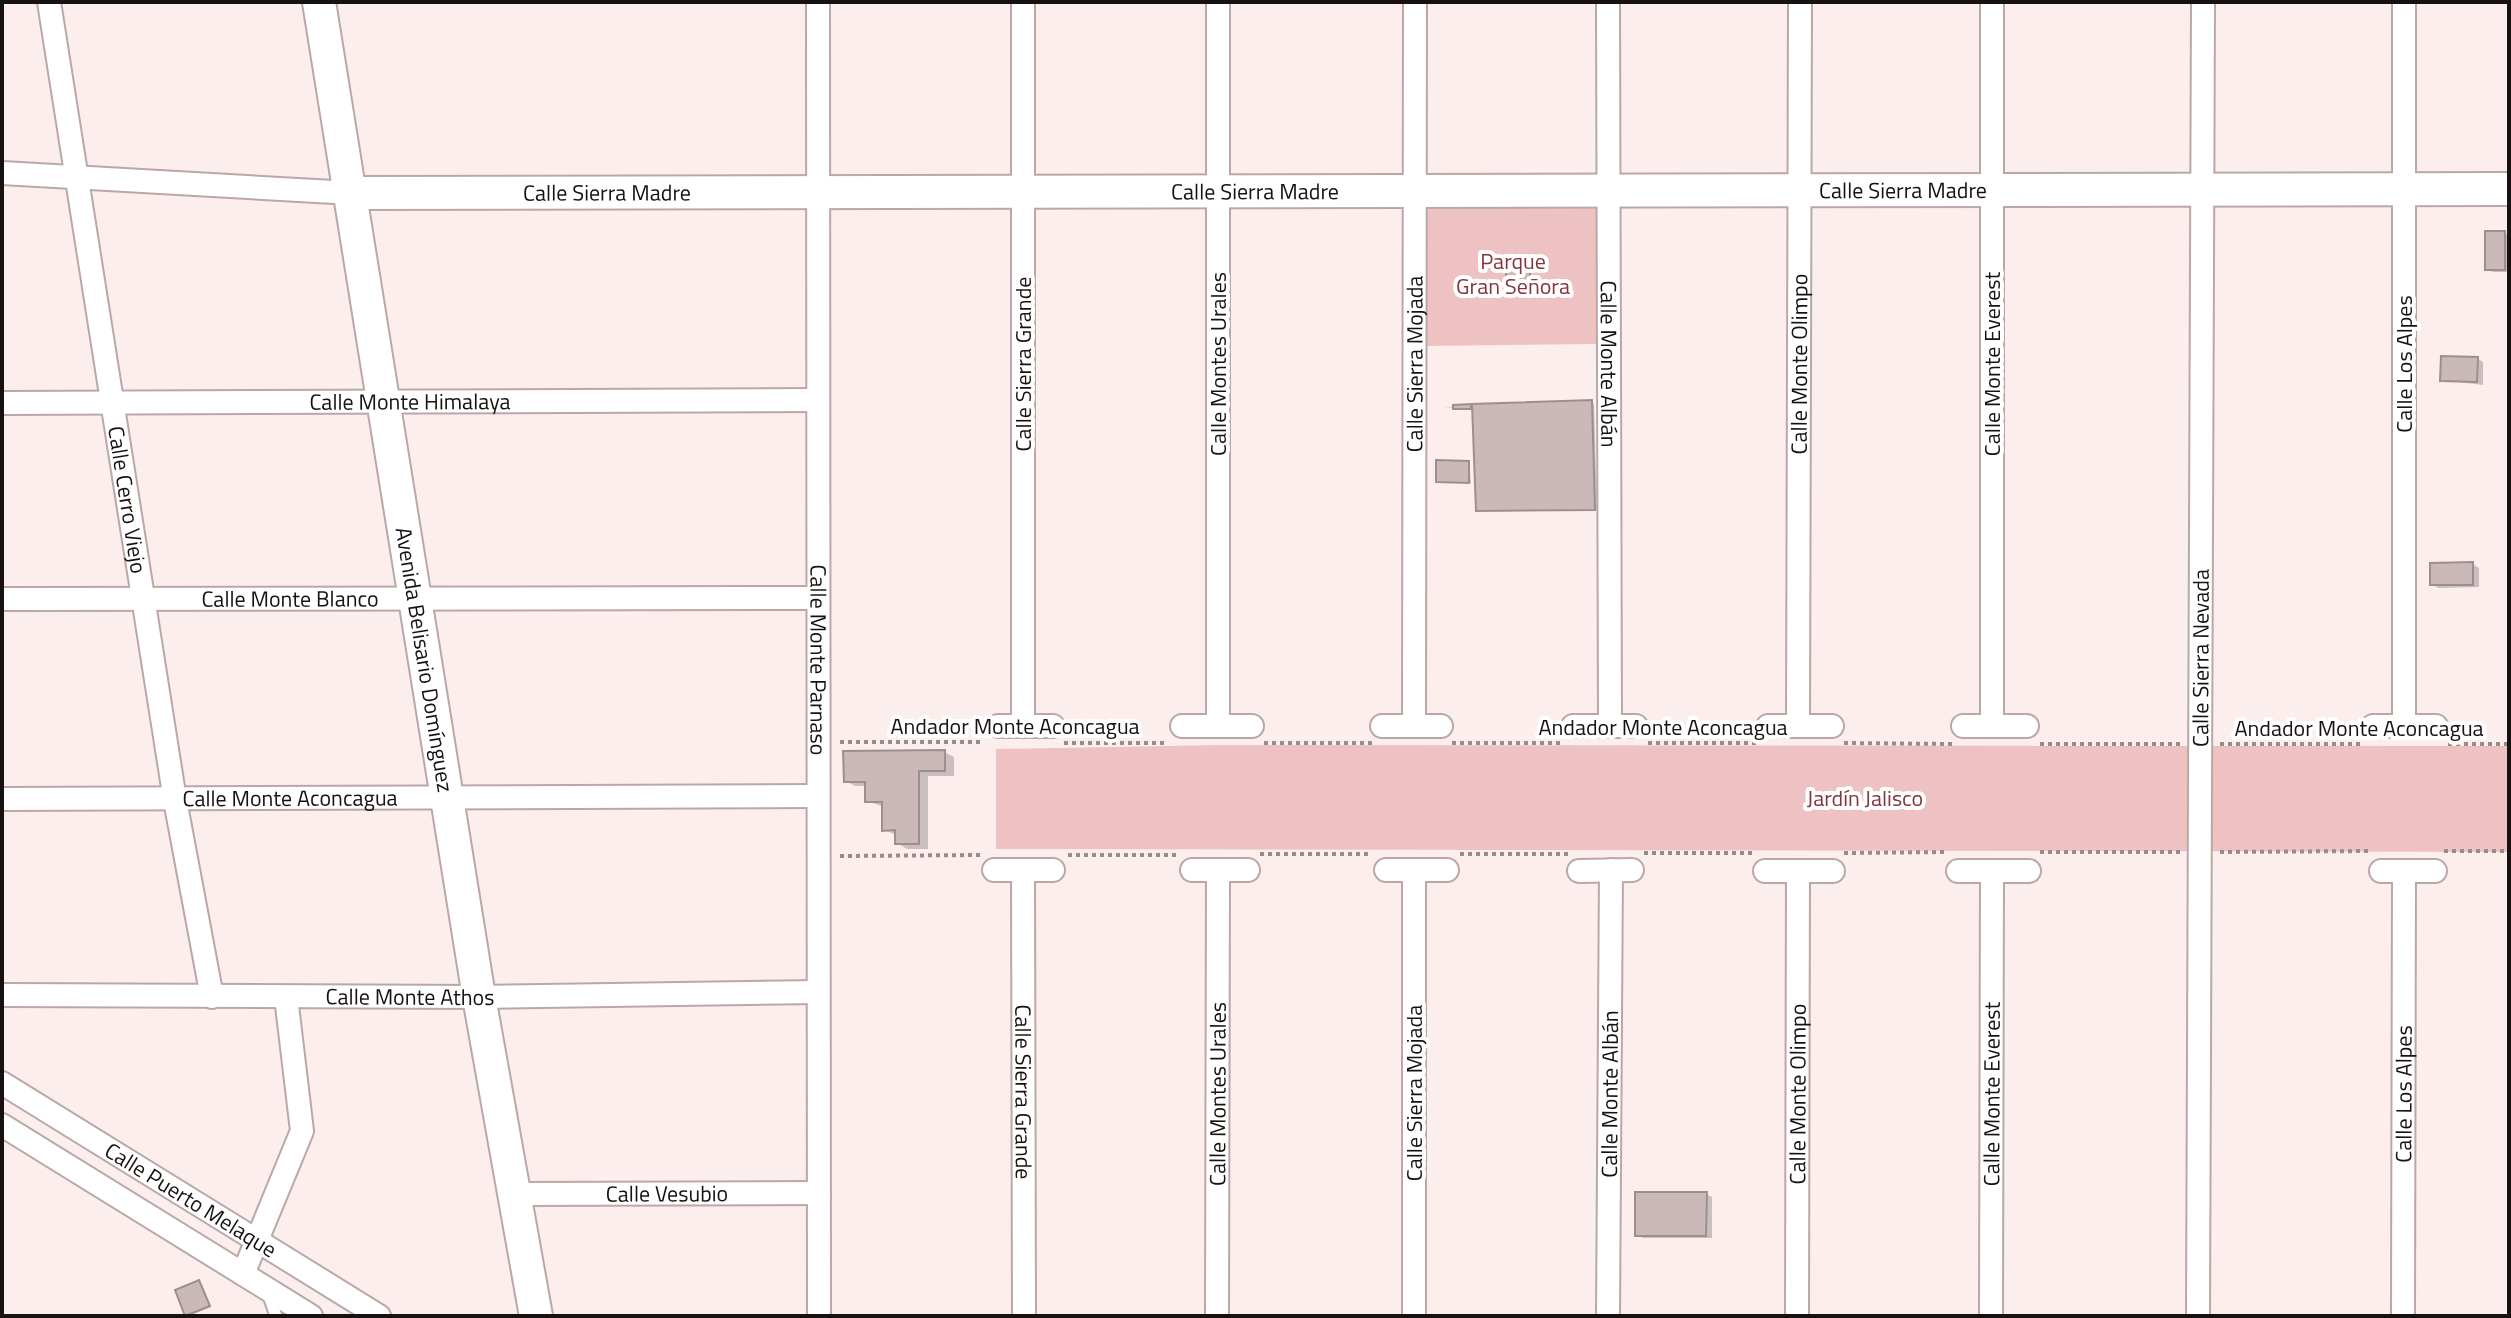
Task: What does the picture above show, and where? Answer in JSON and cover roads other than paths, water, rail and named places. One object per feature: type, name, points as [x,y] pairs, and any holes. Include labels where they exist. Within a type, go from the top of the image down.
[{"type":"street","name":"Calle Cerro Viejo","points":[[49,2],[80,177],[175,800],[212,997]]},
{"type":"street","name":"Avenida Belisario Domínguez","points":[[319,2],[479,997],[536,1316]]},
{"type":"street","name":"Calle Monte Parnaso","points":[[818,2],[819,1316]]},
{"type":"street","name":"Calle Sierra Grande","points":[[1023,2],[1023,726]]},
{"type":"street","name":"Calle Montes Urales","points":[[1218,2],[1218,726]]},
{"type":"street","name":"Calle Sierra Mojada","points":[[1414,726],[1415,2]]},
{"type":"street","name":"Calle Monte Albán","points":[[1608,2],[1610,726]]},
{"type":"street","name":"Calle Monte Olimpo","points":[[1798,726],[1800,2]]},
{"type":"street","name":"Calle Monte Everest","points":[[1992,2],[1992,726]]},
{"type":"street","name":"Calle Sierra Nevada","points":[[2198,1316],[2203,2]]},
{"type":"street","name":"Calle Los Alpes","points":[[2404,2],[2404,726]]},
{"type":"street","name":"Calle Sierra Madre","points":[[2,173],[351,193],[2509,189]]},
{"type":"street","name":"Calle Monte Himalaya","points":[[2,403],[818,400]]},
{"type":"street","name":"Calle Monte Blanco","points":[[2,599],[416,601],[818,598]]},
{"type":"street","points":[[994,734],[1023,726],[1054,734]]},
{"type":"street","points":[[1182,734],[1218,726],[1257,734]]},
{"type":"street","points":[[1377,734],[1414,726],[1439,734]]},
{"type":"street","points":[[1569,734],[1610,726],[1640,734]]},
{"type":"street","points":[[1770,734],[1798,726],[1834,734]]},
{"type":"street","points":[[1963,735],[1992,726],[2027,735]]},
{"type":"street","points":[[2372,735],[2404,726],[2442,735]]},
{"type":"street","name":"Calle Monte Aconcagua","points":[[2,799],[447,800],[818,796]]},
{"type":"street","points":[[1960,862],[1992,871],[2027,861]]},
{"type":"street","points":[[2383,861],[2404,871],[2433,861]]},
{"type":"street","points":[[991,862],[1023,870],[1061,862]]},
{"type":"street","points":[[1194,862],[1218,870],[1253,862]]},
{"type":"street","points":[[1386,862],[1414,870],[1449,862]]},
{"type":"street","name":"Calle Monte Albán","points":[[1578,862],[1628,865],[1608,1316]]},
{"type":"street","points":[[1767,862],[1798,871],[1833,862]]},
{"type":"street","name":"Calle Sierra Grande","points":[[1023,870],[1024,1316]]},
{"type":"street","name":"Calle Montes Urales","points":[[1217,1316],[1218,870]]},
{"type":"street","name":"Calle Sierra Mojada","points":[[1414,870],[1414,1316]]},
{"type":"street","name":"Calle Monte Olimpo","points":[[1797,1316],[1798,871]]},
{"type":"street","name":"Calle Monte Everest","points":[[1991,1316],[1992,871]]},
{"type":"street","name":"Calle Los Alpes","points":[[2403,1316],[2404,871]]},
{"type":"street","name":"Calle Monte Athos","points":[[2,995],[479,997],[818,992]]},
{"type":"street","points":[[243,1274],[302,1131],[286,997]]},
{"type":"street","name":"Calle Puerto Melaque","points":[[2,1083],[379,1316]]},
{"type":"street","name":"Calle Puerto Melaque","points":[[2,1125],[311,1316]]},
{"type":"street","name":"Calle Vesubio","points":[[515,1194],[819,1193]]},
{"type":"lane","points":[[266,1288],[276,1316]]},
{"type":"park label","name":"Parque Gran Señora","points":[[1513,274]]},
{"type":"park label","name":"Jardín Jalisco","points":[[1865,798]]}]
